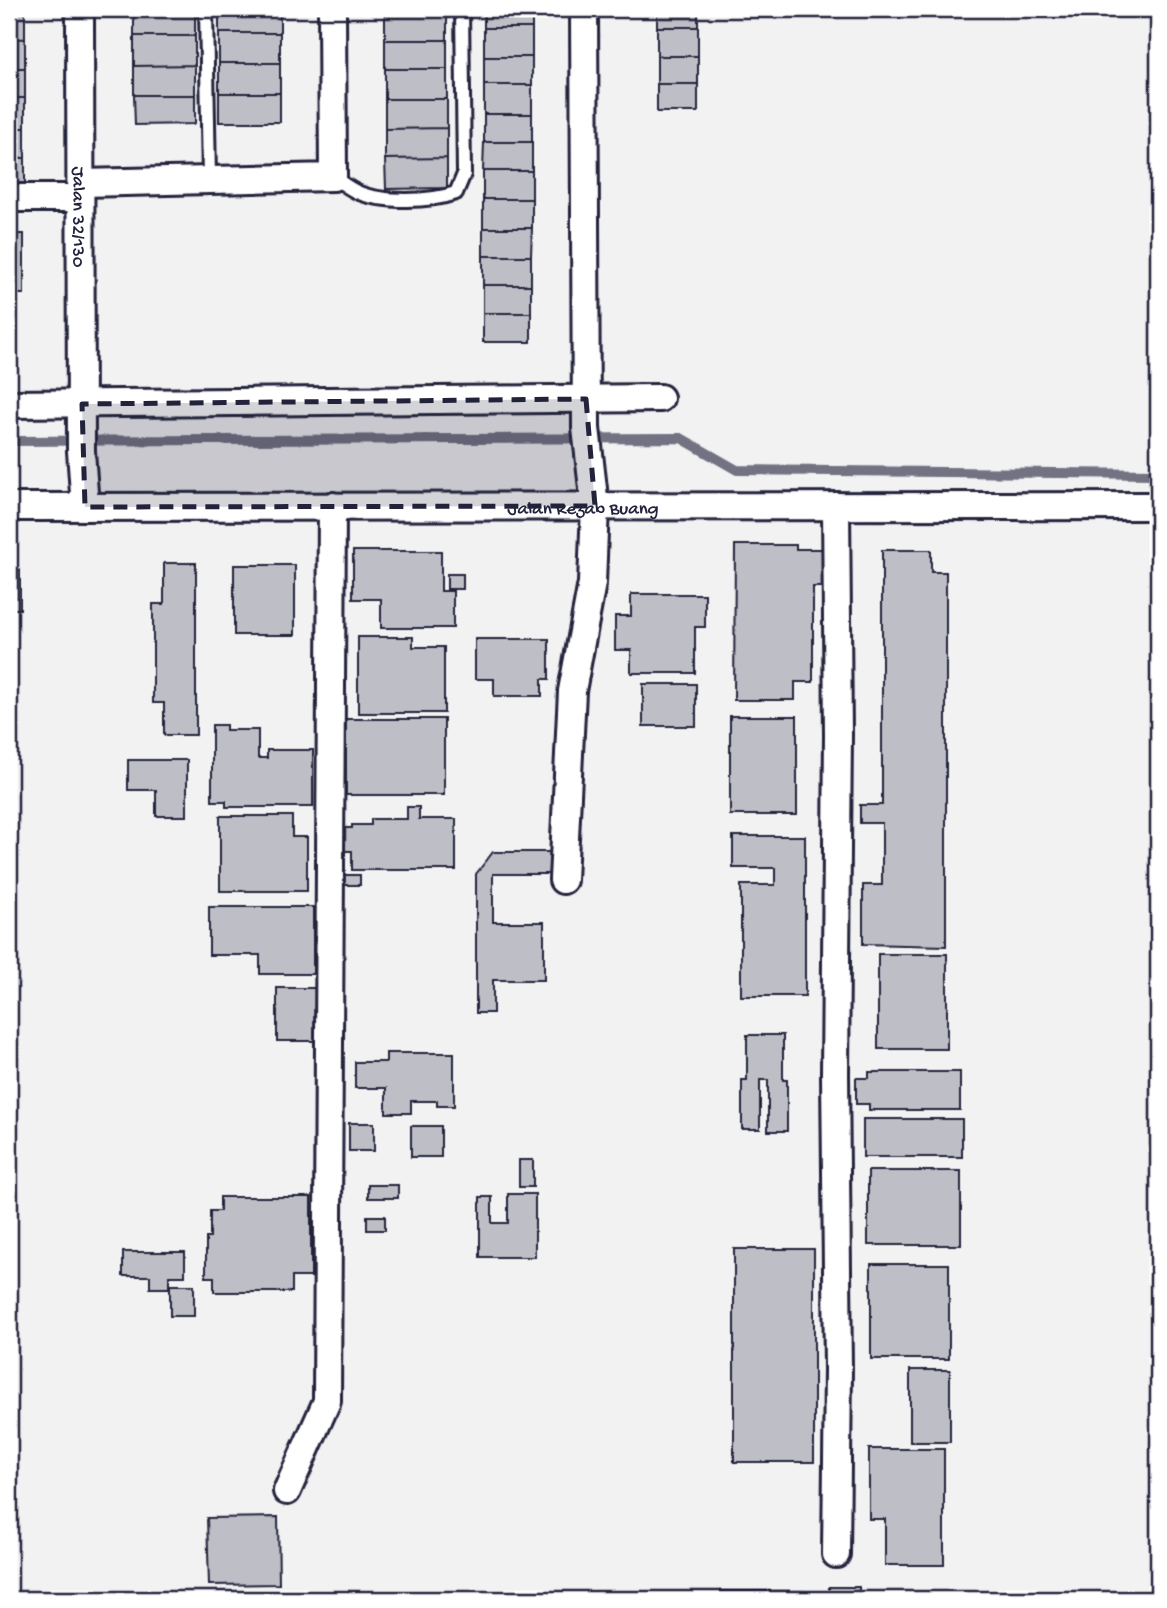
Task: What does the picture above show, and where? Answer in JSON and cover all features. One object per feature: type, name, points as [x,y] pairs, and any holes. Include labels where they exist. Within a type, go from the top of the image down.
[{"type":"street","name":"Jalan 32/130","points":[[80,9],[82,428],[85,507]]},
{"type":"street","points":[[9,198],[209,179],[333,177],[332,9]]},
{"type":"street","points":[[563,880],[572,691],[592,583],[595,506],[586,428],[584,9]]},
{"type":"street","points":[[9,404],[82,428],[586,399],[660,398]]},
{"type":"street","points":[[287,1491],[327,1401],[332,506]]},
{"type":"street","points":[[836,506],[836,1554]]},
{"type":"street","name":"Jalan Rezab Buang","points":[[9,507],[1158,506]]},
{"type":"lane","points":[[206,9],[209,179]]},
{"type":"lane","points":[[333,177],[357,192],[380,198],[438,199],[456,193],[464,174],[462,9]]},
{"type":"highlighted area","points":[[586,399],[595,506],[85,507],[82,404]]},
{"type":"building","points":[[9,9],[25,9],[25,39],[9,38]]},
{"type":"building","points":[[134,9],[195,9],[195,36],[134,36]]},
{"type":"building","points":[[219,9],[280,9],[280,33],[219,33]]},
{"type":"building","points":[[484,9],[532,9],[532,28],[484,28]]},
{"type":"building","points":[[657,9],[698,9],[698,27],[657,27]]},
{"type":"building","points":[[385,10],[447,10],[447,40],[385,40]]},
{"type":"building","points":[[657,27],[698,27],[698,56],[657,56]]},
{"type":"building","points":[[484,28],[532,28],[532,57],[484,57]]},
{"type":"building","points":[[219,33],[280,33],[280,63],[219,63]]},
{"type":"building","points":[[134,36],[195,36],[195,65],[134,66]]},
{"type":"building","points":[[9,38],[25,39],[25,68],[9,68]]},
{"type":"building","points":[[385,40],[447,40],[447,69],[385,69]]},
{"type":"building","points":[[657,56],[698,56],[698,84],[657,84]]},
{"type":"building","points":[[484,57],[532,57],[532,85],[484,85]]},
{"type":"building","points":[[219,63],[280,63],[280,93],[219,93]]},
{"type":"building","points":[[195,65],[195,95],[134,95],[134,66]]},
{"type":"building","points":[[9,68],[25,68],[25,98],[9,98]]},
{"type":"building","points":[[385,69],[447,69],[447,99],[385,99]]},
{"type":"building","points":[[657,84],[698,84],[698,112],[657,112]]},
{"type":"building","points":[[484,85],[532,85],[532,114],[484,114]]},
{"type":"building","points":[[219,93],[280,93],[280,122],[219,122]]},
{"type":"building","points":[[134,95],[195,95],[195,124],[135,125]]},
{"type":"building","points":[[9,98],[25,98],[25,128],[9,128]]},
{"type":"building","points":[[385,99],[447,99],[447,128],[385,129]]},
{"type":"building","points":[[484,114],[532,114],[532,142],[484,142]]},
{"type":"building","points":[[9,128],[25,128],[25,158],[9,158]]},
{"type":"building","points":[[447,128],[447,158],[385,159],[385,129]]},
{"type":"building","points":[[484,142],[532,142],[532,171],[483,171]]},
{"type":"building","points":[[9,158],[25,158],[25,188],[9,188]]},
{"type":"building","points":[[447,158],[447,188],[386,189],[385,159]]},
{"type":"building","points":[[483,171],[532,171],[532,199],[483,199]]},
{"type":"building","points":[[483,199],[532,199],[532,228],[483,228]]},
{"type":"building","points":[[483,228],[532,228],[531,256],[483,256]]},
{"type":"building","points":[[9,234],[24,234],[24,294],[9,294]]},
{"type":"building","points":[[483,256],[531,256],[531,285],[483,285]]},
{"type":"building","points":[[483,285],[531,285],[531,313],[483,313]]},
{"type":"building","points":[[483,313],[531,313],[531,342],[483,342]]},
{"type":"building","points":[[735,545],[796,545],[796,549],[825,549],[825,587],[813,587],[813,682],[795,682],[795,700],[734,700]]},
{"type":"building","points":[[882,550],[931,550],[931,572],[946,572],[946,946],[863,944],[863,885],[882,885],[882,823],[860,823],[860,805],[882,805]]},
{"type":"building","points":[[353,551],[441,551],[441,591],[453,591],[453,628],[381,628],[381,599],[353,599]]},
{"type":"building","points":[[164,563],[196,563],[196,735],[164,735],[164,703],[153,703],[153,604],[164,604]]},
{"type":"building","points":[[234,565],[295,565],[295,635],[234,635]]},
{"type":"building","points":[[9,570],[20,570],[20,609],[9,609]]},
{"type":"building","points":[[447,574],[463,574],[463,589],[447,589]]},
{"type":"building","points":[[631,594],[705,594],[705,627],[695,627],[695,673],[631,673],[631,650],[615,650],[615,616],[631,616]]},
{"type":"building","points":[[358,637],[413,637],[413,647],[444,647],[444,713],[358,713]]},
{"type":"building","points":[[475,639],[549,639],[549,679],[542,679],[542,696],[494,696],[494,679],[475,679]]},
{"type":"building","points":[[643,684],[696,684],[696,726],[643,726]]},
{"type":"building","points":[[730,716],[797,716],[797,815],[730,815]]},
{"type":"building","points":[[346,719],[444,719],[444,795],[346,795]]},
{"type":"building","points":[[212,725],[226,725],[226,730],[258,730],[258,758],[267,758],[267,750],[313,750],[313,807],[226,807],[226,801],[212,801]]},
{"type":"building","points":[[128,760],[187,760],[187,816],[156,816],[156,790],[128,790]]},
{"type":"building","points":[[407,807],[419,807],[419,819],[456,819],[456,870],[352,870],[352,851],[343,851],[343,828],[371,825],[371,819],[407,819]]},
{"type":"building","points":[[220,816],[292,816],[292,837],[307,837],[307,891],[220,891]]},
{"type":"building","points":[[733,836],[805,836],[805,996],[741,996],[741,885],[775,885],[775,868],[733,868]]},
{"type":"building","points":[[493,852],[552,852],[552,874],[493,874],[493,922],[544,922],[544,980],[493,980],[493,1013],[476,1013],[476,874]]},
{"type":"building","points":[[340,875],[360,875],[360,885],[340,885]]},
{"type":"building","points":[[209,907],[313,907],[313,974],[260,974],[260,955],[209,955]]},
{"type":"building","points":[[878,954],[947,954],[947,1049],[878,1049]]},
{"type":"building","points":[[277,988],[316,988],[316,1041],[277,1041]]},
{"type":"building","points":[[747,1035],[783,1035],[783,1080],[787,1080],[787,1131],[768,1131],[768,1080],[760,1080],[760,1129],[742,1129],[742,1080],[747,1080]]},
{"type":"building","points":[[386,1053],[454,1053],[454,1106],[437,1106],[437,1101],[411,1101],[411,1113],[386,1113],[386,1088],[355,1088],[355,1062],[386,1062]]},
{"type":"building","points":[[869,1072],[960,1072],[960,1110],[869,1110],[869,1104],[856,1104],[856,1078],[869,1078]]},
{"type":"building","points":[[863,1119],[962,1119],[962,1157],[863,1157]]},
{"type":"building","points":[[349,1123],[374,1123],[374,1151],[349,1151]]},
{"type":"building","points":[[411,1126],[441,1126],[441,1157],[411,1157]]},
{"type":"building","points":[[519,1160],[533,1160],[533,1187],[519,1187]]},
{"type":"building","points":[[868,1171],[961,1171],[961,1245],[868,1245]]},
{"type":"building","points":[[368,1185],[398,1185],[398,1198],[368,1198]]},
{"type":"building","points":[[508,1194],[535,1194],[535,1257],[480,1257],[480,1197],[492,1197],[492,1223],[508,1223]]},
{"type":"building","points":[[220,1197],[311,1197],[311,1277],[292,1277],[292,1292],[214,1292],[214,1277],[206,1277],[206,1238],[210,1238],[210,1211],[220,1211]]},
{"type":"building","points":[[367,1216],[385,1216],[385,1230],[367,1230]]},
{"type":"building","points":[[734,1249],[814,1249],[814,1462],[734,1462]]},
{"type":"building","points":[[123,1252],[185,1252],[185,1276],[169,1276],[169,1288],[150,1288],[150,1276],[123,1276]]},
{"type":"building","points":[[871,1264],[949,1264],[949,1359],[871,1359]]},
{"type":"building","points":[[170,1285],[194,1285],[194,1316],[170,1316]]},
{"type":"building","points":[[910,1370],[950,1370],[950,1442],[910,1442]]},
{"type":"building","points":[[869,1449],[944,1449],[944,1565],[885,1565],[885,1519],[869,1519]]},
{"type":"building","points":[[278,1517],[279,1584],[209,1585],[207,1518]]},
{"type":"building","points":[[829,1587],[859,1587],[859,1599],[829,1599]]},
{"type":"building","points":[[721,1591],[803,1591],[803,1599],[721,1599]]},
{"type":"waterway","points":[[9,441],[681,438],[737,470],[1158,474]]}]
